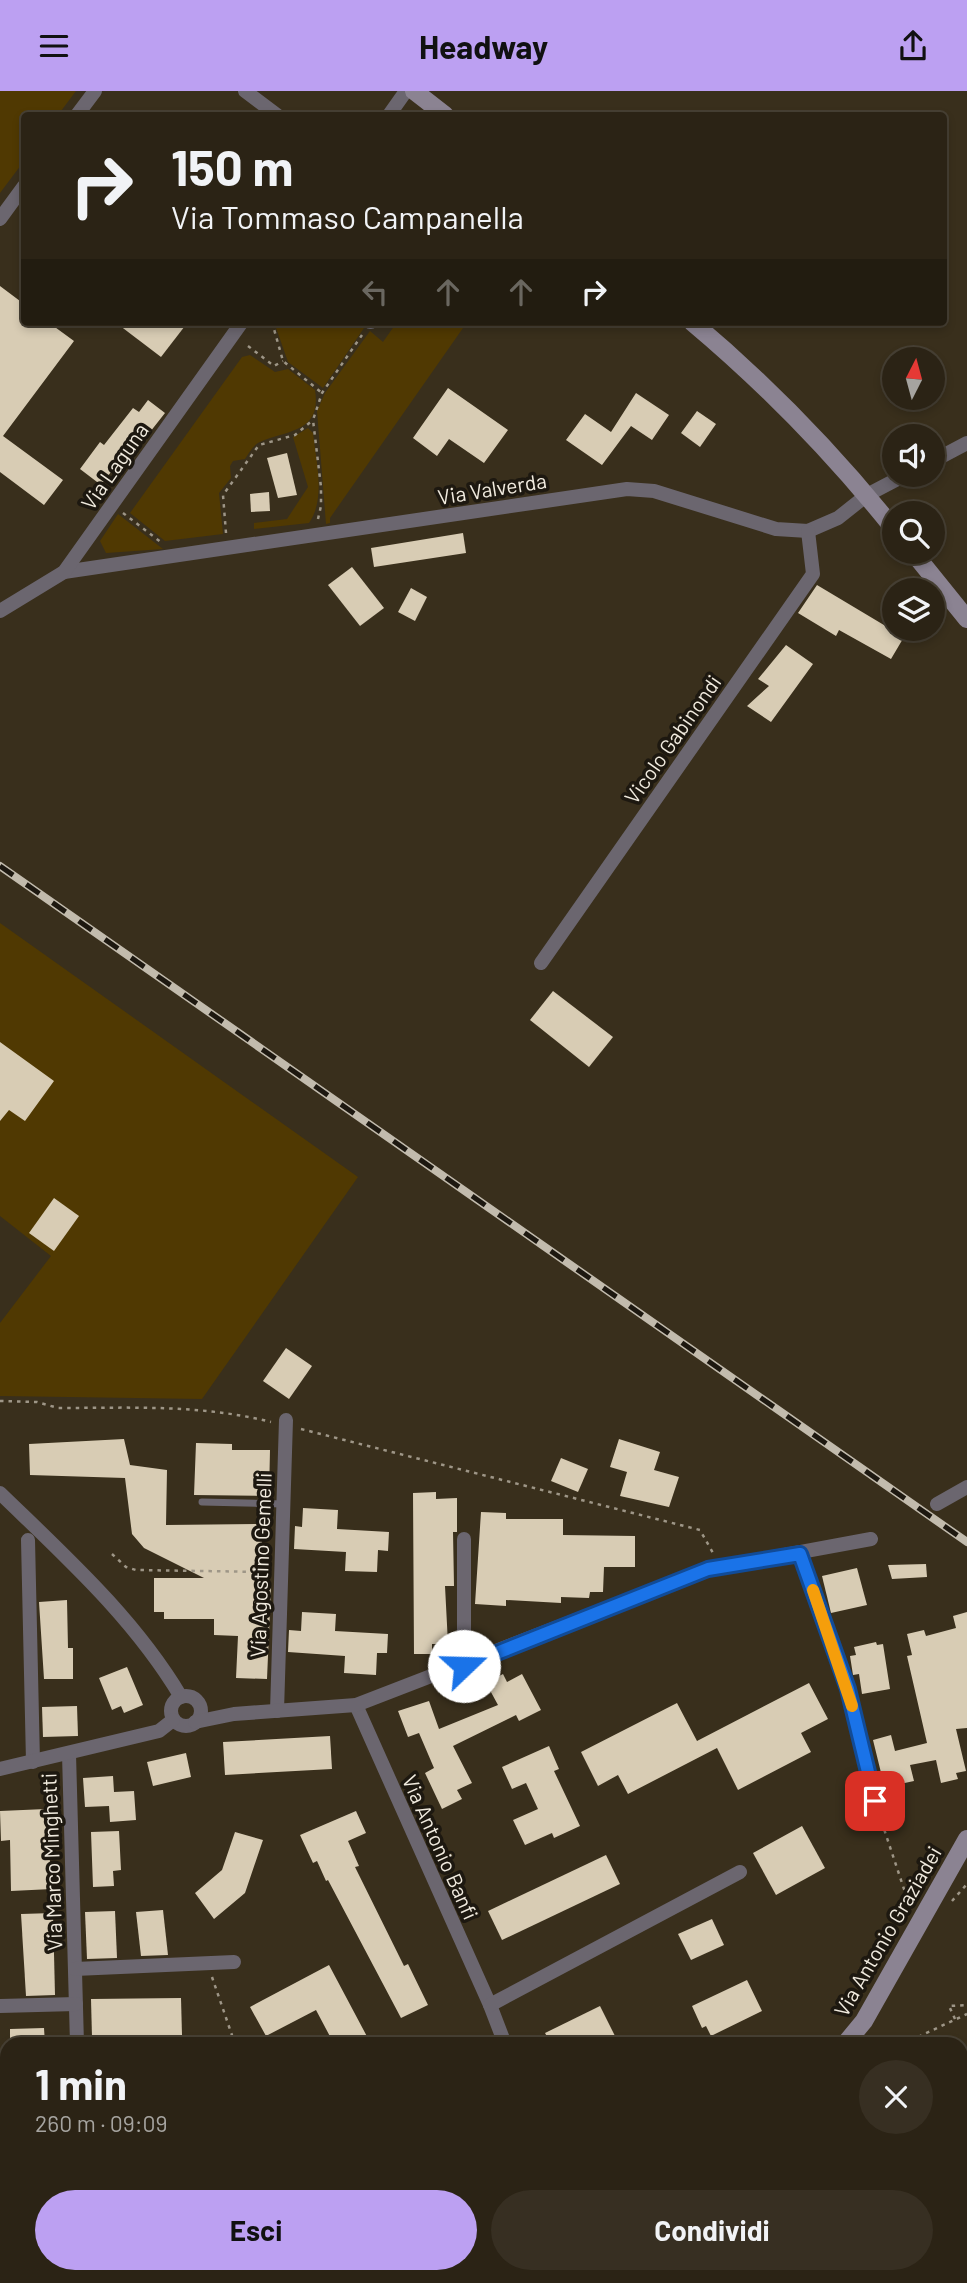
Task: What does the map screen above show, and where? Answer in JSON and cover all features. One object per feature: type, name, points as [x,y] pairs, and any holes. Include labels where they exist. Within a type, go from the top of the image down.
[{"type":"main road","points":[[414,91],[441,112]]},
{"type":"main road","points":[[697,326],[760,381],[813,433],[882,514]]},
{"type":"main road","points":[[923,564],[967,619]]},
{"type":"main road","name":"Via Antonio Graziadei","points":[[851,2037],[864,2021],[967,1839]]},
{"type":"street","points":[[79,112],[95,91]]},
{"type":"street","points":[[245,91],[273,112]]},
{"type":"street","points":[[391,112],[406,91]]},
{"type":"street","points":[[0,219],[21,189]]},
{"type":"street","name":"Via Laguna","points":[[0,611],[64,572],[239,326]]},
{"type":"street","points":[[945,455],[967,443]]},
{"type":"street","name":"Via Valverda","points":[[64,572],[627,489],[654,491],[776,529],[808,531],[838,519],[867,495],[882,487]]},
{"type":"street","name":"Vicolo Gabinondi","points":[[541,963],[813,574],[808,531]]},
{"type":"street","name":"Via Agostino Gemelli","points":[[277,1711],[286,1423]]},
{"type":"street","points":[[937,1504],[967,1487]]},
{"type":"street","points":[[0,1493],[114,1607],[144,1642],[181,1697]]},
{"type":"street","points":[[464,1539],[464,1666]]},
{"type":"street","points":[[173,1720],[186,1726],[233,1714],[356,1706],[708,1569],[871,1539]]},
{"type":"street","points":[[28,1541],[33,1762]]},
{"type":"street","points":[[800,1554],[848,1689],[875,1801]]},
{"type":"street","points":[[173,1720],[172,1707],[181,1697],[190,1697],[200,1706],[233,1714]]},
{"type":"street","points":[[195,1723],[200,1715],[200,1706]]},
{"type":"street","name":"Via Antonio Banfi","points":[[356,1706],[502,2037]]},
{"type":"street","points":[[0,1769],[159,1731],[173,1720]]},
{"type":"street","name":"Via Marco Minghetti","points":[[69,1754],[77,2037]]},
{"type":"street","points":[[490,2005],[740,1872]]},
{"type":"street","name":"Via Marco Minghetti","points":[[75,1969],[233,1962]]},
{"type":"street","points":[[0,2006],[76,2004]]},
{"type":"lane","points":[[202,1502],[283,1504]]},
{"type":"path","points":[[273,326],[283,361],[323,393]]},
{"type":"path","points":[[316,523],[321,506],[313,420],[323,393],[368,326]]},
{"type":"path","points":[[248,346],[274,366],[283,361]]},
{"type":"path","points":[[226,536],[223,495],[248,458],[258,445],[295,435],[313,420]]},
{"type":"path","points":[[125,515],[164,545]]},
{"type":"path","points":[[0,1401],[37,1402],[58,1408],[188,1407],[286,1423],[700,1530],[721,1567]]},
{"type":"path","points":[[112,1554],[126,1567],[136,1570],[281,1573]]},
{"type":"path","points":[[875,1801],[915,1927]]},
{"type":"path","points":[[209,1963],[233,2037]]},
{"type":"path","points":[[955,2019],[949,2006],[967,2005]]},
{"type":"path","points":[[918,2037],[967,2014]]},
{"type":"shaded area","points":[[0,91],[76,91],[60,112],[21,112],[21,165],[0,193]]},
{"type":"shaded area","points":[[275,326],[364,328],[323,388],[288,362]]},
{"type":"shaded area","points":[[394,326],[463,328],[330,518],[330,523],[326,524],[317,411],[325,393],[370,331],[383,342]]},
{"type":"shaded area","points":[[250,355],[275,372],[288,369],[315,390],[316,404],[313,415],[300,428],[260,442],[245,459],[233,461],[230,466],[231,478],[219,493],[223,534],[165,541],[130,513],[242,357]]},
{"type":"shaded area","points":[[308,428],[313,433],[319,479],[317,503],[309,523],[254,529],[254,523],[287,519],[308,487],[293,437]]},
{"type":"shaded area","points":[[118,514],[163,549],[106,553],[100,541]]},
{"type":"shaded area","points":[[0,923],[358,1177],[202,1399],[0,1396],[0,1323],[51,1256],[0,1216]]},
{"type":"building","points":[[0,286],[21,302],[21,326],[53,326],[74,341],[3,436],[63,480],[44,505],[0,472]]},
{"type":"building","points":[[120,326],[185,326],[161,357]]},
{"type":"building","points":[[448,388],[508,430],[484,463],[449,439],[437,456],[413,438]]},
{"type":"building","points":[[636,393],[669,415],[652,440],[631,426],[602,465],[566,440],[585,414],[611,432]]},
{"type":"building","points":[[148,400],[165,413],[139,446],[134,442],[101,485],[80,469],[100,442],[104,445],[133,408],[139,412]]},
{"type":"building","points":[[697,411],[716,424],[700,447],[681,433]]},
{"type":"building","points":[[287,453],[297,495],[278,498],[267,458]]},
{"type":"building","points":[[269,492],[270,511],[251,512],[250,494]]},
{"type":"building","points":[[463,533],[466,553],[374,567],[371,548]]},
{"type":"building","points":[[352,567],[384,608],[360,626],[328,585]]},
{"type":"building","points":[[817,585],[882,624],[882,641],[902,641],[891,659],[839,630],[836,636],[798,613]]},
{"type":"building","points":[[411,588],[427,597],[415,621],[398,612]]},
{"type":"building","points":[[786,645],[813,664],[771,722],[747,706],[769,686],[758,679]]},
{"type":"building","points":[[553,991],[613,1037],[589,1067],[530,1020]]},
{"type":"building","points":[[0,1042],[54,1081],[25,1121],[9,1110],[0,1121]]},
{"type":"building","points":[[54,1198],[79,1216],[54,1251],[29,1233]]},
{"type":"building","points":[[286,1348],[312,1366],[289,1399],[263,1381]]},
{"type":"building","points":[[124,1439],[130,1465],[167,1470],[166,1525],[261,1524],[264,1578],[267,1578],[267,1587],[271,1587],[267,1679],[236,1678],[238,1636],[214,1635],[214,1619],[164,1619],[164,1612],[154,1612],[154,1578],[204,1578],[144,1548],[132,1534],[125,1478],[30,1475],[29,1444]]},
{"type":"building","points":[[619,1439],[660,1452],[654,1470],[679,1477],[669,1507],[620,1496],[627,1472],[610,1467]]},
{"type":"building","points":[[196,1443],[232,1444],[232,1450],[270,1450],[269,1496],[194,1495]]},
{"type":"building","points":[[561,1458],[588,1469],[578,1492],[551,1481]]},
{"type":"building","points":[[436,1492],[436,1499],[457,1498],[457,1532],[453,1532],[454,1586],[445,1586],[448,1644],[432,1644],[432,1654],[414,1654],[413,1493]]},
{"type":"building","points":[[303,1508],[338,1510],[337,1529],[389,1532],[388,1551],[378,1550],[377,1572],[345,1571],[346,1552],[294,1549],[295,1526],[302,1527]]},
{"type":"building","points":[[481,1512],[506,1513],[506,1519],[563,1519],[563,1535],[635,1536],[635,1567],[604,1567],[603,1592],[590,1592],[589,1598],[561,1597],[561,1603],[506,1600],[506,1606],[475,1604]]},
{"type":"building","points":[[926,1564],[927,1577],[892,1579],[888,1565]]},
{"type":"building","points":[[857,1568],[867,1605],[831,1613],[822,1576]]},
{"type":"building","points":[[67,1600],[68,1648],[73,1648],[73,1679],[44,1679],[39,1602]]},
{"type":"building","points":[[302,1612],[336,1614],[335,1631],[388,1634],[387,1653],[377,1653],[376,1675],[344,1673],[345,1656],[288,1652],[289,1630],[301,1631]]},
{"type":"building","points":[[967,1612],[967,1728],[956,1729],[966,1771],[956,1773],[958,1779],[941,1783],[936,1760],[910,1765],[914,1781],[900,1784],[902,1789],[886,1793],[873,1740],[891,1735],[895,1751],[927,1743],[907,1656],[912,1655],[907,1634],[924,1630],[926,1636],[956,1628],[953,1616]]},
{"type":"building","points":[[876,1642],[877,1645],[883,1644],[890,1689],[862,1694],[859,1674],[853,1675],[850,1656],[856,1655],[854,1647]]},
{"type":"building","points":[[127,1667],[143,1705],[124,1713],[121,1706],[112,1710],[99,1678]]},
{"type":"building","points":[[503,1674],[507,1682],[522,1674],[541,1710],[519,1721],[516,1715],[453,1746],[472,1783],[457,1790],[462,1799],[442,1809],[425,1773],[434,1768],[419,1733],[408,1737],[398,1711],[429,1701],[439,1729],[498,1705],[486,1683]]},
{"type":"building","points":[[809,1683],[828,1719],[801,1733],[811,1752],[738,1790],[717,1748],[628,1794],[618,1775],[598,1786],[581,1752],[677,1703],[697,1741]]},
{"type":"building","points":[[77,1706],[78,1736],[43,1737],[42,1707]]},
{"type":"building","points":[[330,1736],[332,1769],[225,1775],[223,1742]]},
{"type":"building","points":[[549,1746],[559,1769],[554,1771],[580,1826],[554,1838],[552,1833],[525,1845],[513,1820],[538,1809],[526,1783],[512,1789],[502,1767]]},
{"type":"building","points":[[186,1753],[191,1777],[153,1786],[147,1762]]},
{"type":"building","points":[[113,1776],[114,1792],[134,1791],[136,1820],[110,1822],[109,1806],[85,1807],[83,1778]]},
{"type":"building","points":[[46,1809],[52,1889],[11,1891],[10,1840],[1,1841],[0,1811]]},
{"type":"building","points":[[356,1811],[366,1833],[348,1841],[359,1866],[355,1867],[404,1966],[408,1964],[428,2005],[401,2018],[328,1880],[326,1881],[317,1861],[313,1863],[300,1835]]},
{"type":"building","points":[[802,1826],[825,1868],[776,1895],[753,1853]]},
{"type":"building","points":[[119,1831],[121,1870],[113,1871],[114,1886],[93,1887],[91,1832]]},
{"type":"building","points":[[235,1832],[263,1840],[245,1893],[214,1919],[195,1893],[222,1870]]},
{"type":"building","points":[[606,1855],[620,1884],[502,1940],[488,1911]]},
{"type":"building","points":[[163,1910],[168,1955],[141,1956],[136,1912]]},
{"type":"building","points":[[115,1911],[117,1958],[87,1959],[85,1912]]},
{"type":"building","points":[[53,1913],[55,1995],[26,1996],[21,1914]]},
{"type":"building","points":[[712,1919],[724,1945],[691,1960],[678,1934]]},
{"type":"building","points":[[329,1965],[367,2037],[330,2037],[316,2010],[266,2036],[250,2007]]},
{"type":"building","points":[[747,1980],[762,2011],[711,2036],[706,2026],[702,2028],[692,2006]]},
{"type":"building","points":[[181,1998],[182,2035],[92,2037],[91,1999]]},
{"type":"building","points":[[600,2006],[616,2037],[547,2037],[545,2033]]},
{"type":"building","points":[[44,2028],[45,2037],[10,2037],[10,2029]]},
{"type":"railway","points":[[0,866],[967,1542]]},
{"type":"slow traffic","points":[[813,1590],[852,1706]]},
{"type":"route","points":[[464,1666],[708,1569],[800,1554],[848,1689],[875,1801]]}]
